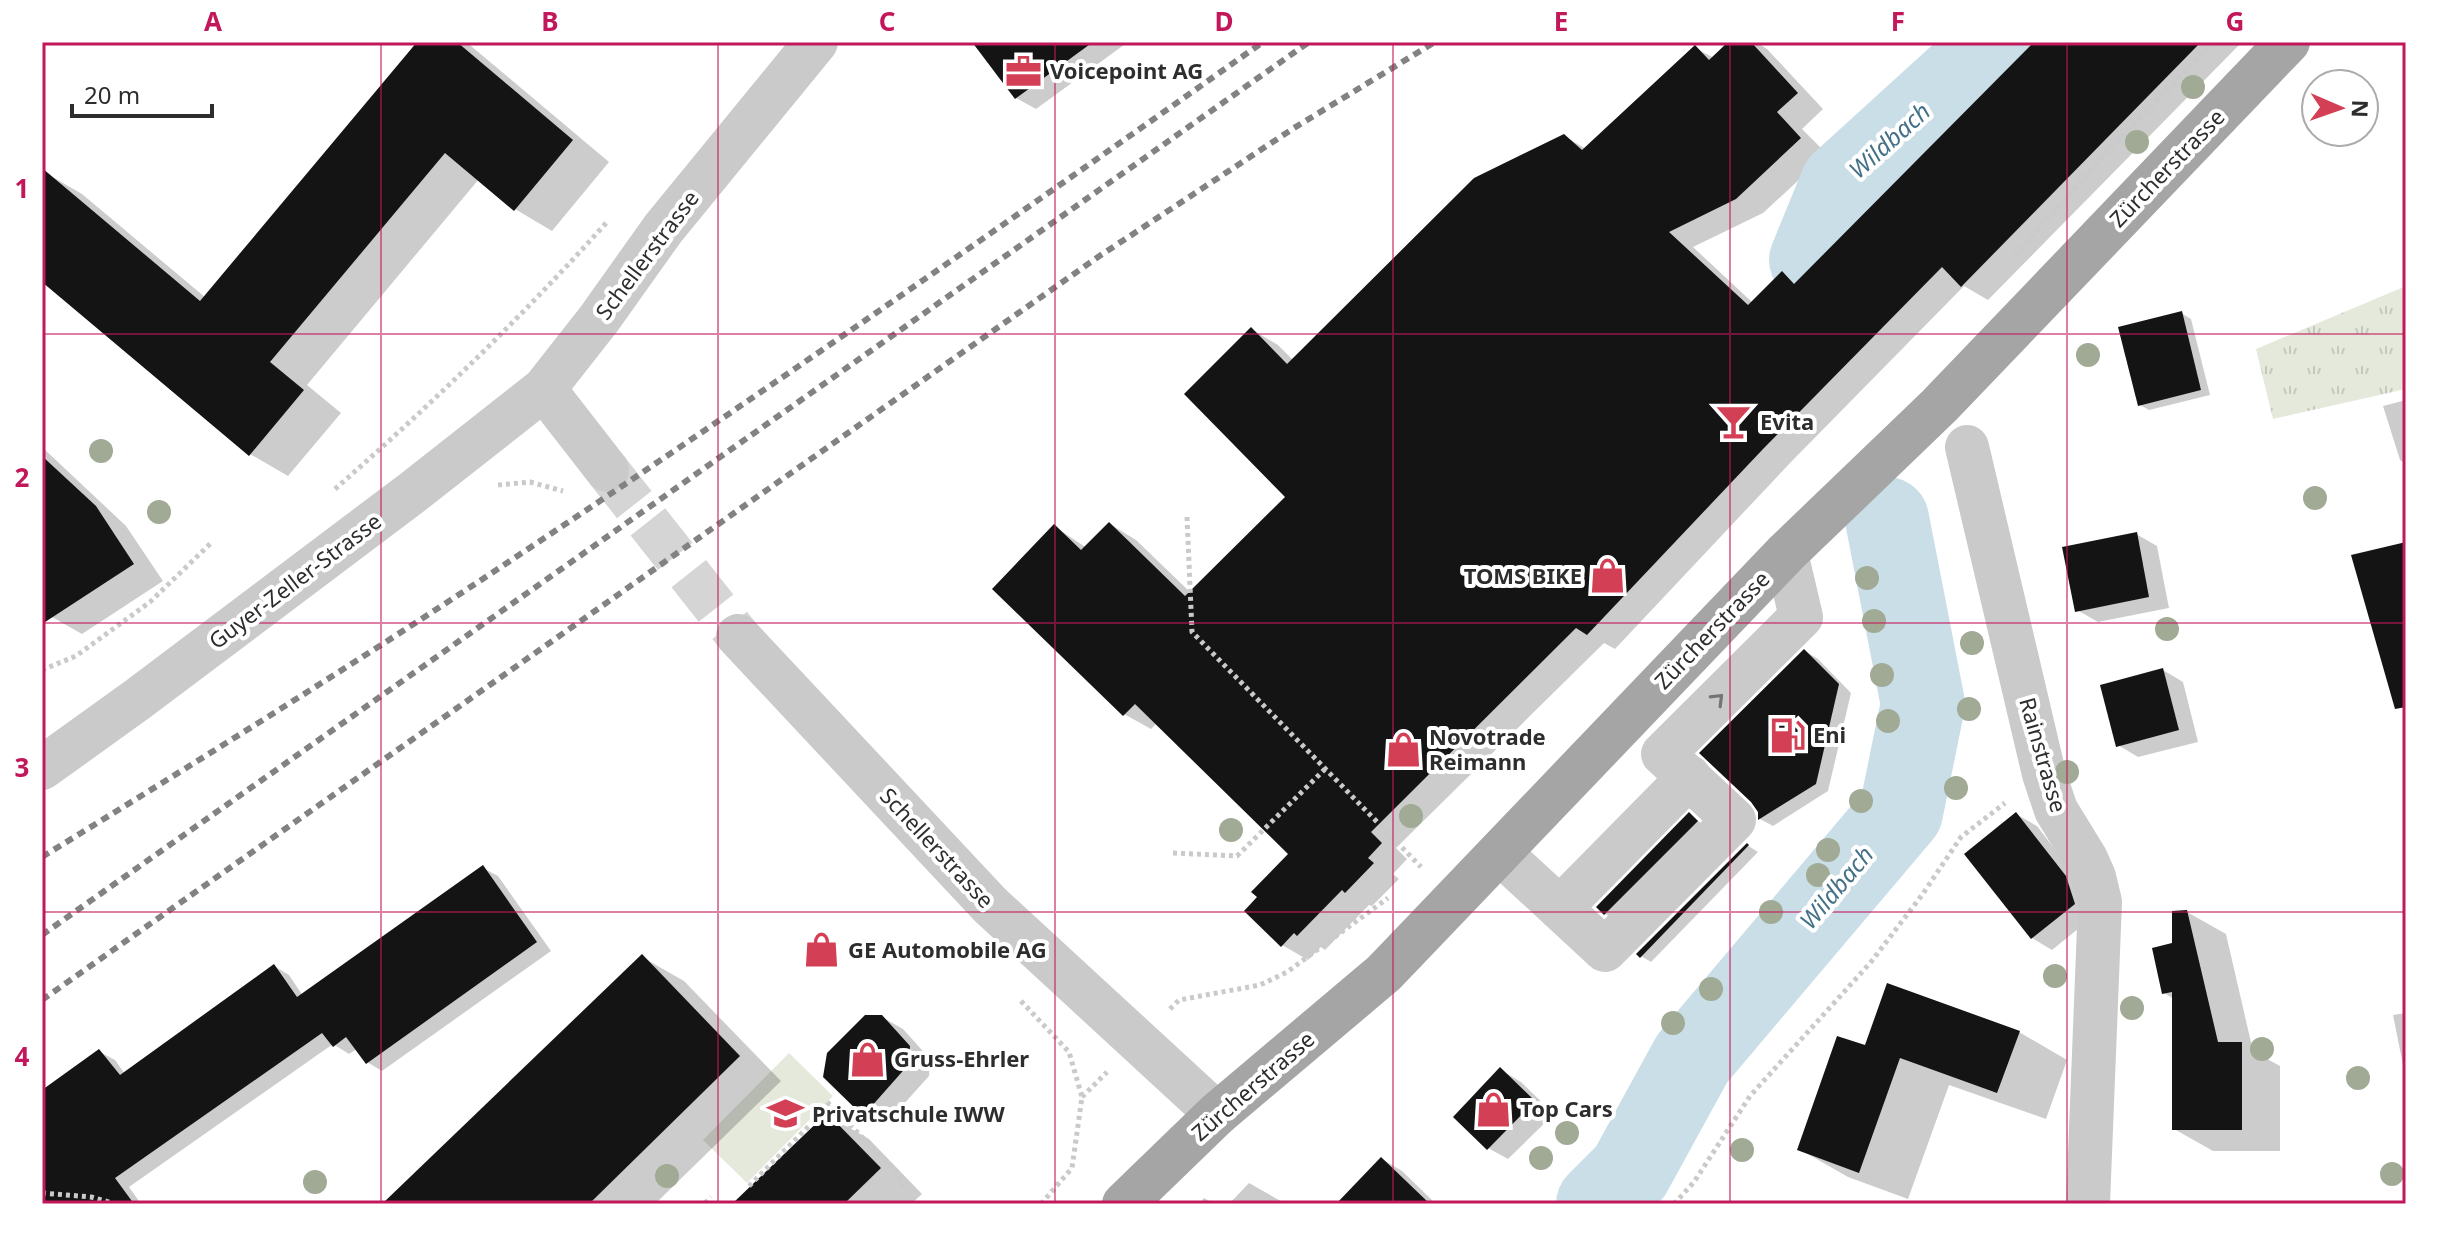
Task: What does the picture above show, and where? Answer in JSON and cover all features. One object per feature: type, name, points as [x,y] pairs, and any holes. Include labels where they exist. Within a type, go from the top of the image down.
[{"type":"main road","name":"Zürcherstrasse","points":[[1124,1204],[1217,1114],[1384,973],[1786,553],[1939,406],[2288,42]]},
{"type":"street","name":"Schellerstrasse","points":[[544,389],[663,229],[816,42]]},
{"type":"street","points":[[544,389],[607,470]]},
{"type":"street","name":"Guyer-Zeller-Strasse","points":[[42,768],[413,492],[544,389]]},
{"type":"street","name":"Rainstrasse","points":[[1967,447],[2044,774],[2056,810],[2094,877],[2100,902],[2088,1204]]},
{"type":"street","points":[[1560,908],[1801,617],[1786,553]]},
{"type":"street","name":"Schellerstrasse","points":[[738,636],[990,905],[1217,1114]]},
{"type":"street","points":[[1500,853],[1605,950],[1734,820],[1676,766]]},
{"type":"path","points":[[2012,258],[2105,154],[2214,42]]},
{"type":"path","points":[[332,491],[441,394],[611,218]]},
{"type":"path","points":[[1187,517],[1192,632],[1421,867]]},
{"type":"path","points":[[42,670],[76,656],[150,602],[211,543]]},
{"type":"path","points":[[1173,853],[1237,856],[1325,769]]},
{"type":"path","points":[[1674,1204],[1694,1182],[1750,1096],[1871,962],[1961,837],[2044,774]]},
{"type":"path","points":[[1411,876],[1431,856]]},
{"type":"path","points":[[1179,1000],[1260,985],[1287,972],[1391,895]]},
{"type":"path","points":[[1041,1204],[1072,1168],[1082,1097]]},
{"type":"path","points":[[749,1186],[829,1104],[898,1173],[906,1191]]},
{"type":"path","points":[[42,1193],[91,1197],[116,1204]]},
{"type":"path","points":[[705,1203],[711,1197]]},
{"type":"green space","points":[[2406,286],[2406,389],[2273,419],[2256,349]]},
{"type":"green space","points":[[789,1053],[833,1096],[747,1183],[703,1140]]},
{"type":"building","points":[[417,42],[457,42],[573,140],[514,211],[445,153],[270,362],[304,390],[249,456],[42,282],[42,168],[200,301]]},
{"type":"building","name":"Voicepoint AG","points":[[972,42],[1093,42],[1015,99]]},
{"type":"building","points":[[1728,42],[1751,42],[1798,93],[1777,112],[1801,138],[1736,199],[1669,232],[1748,305],[1782,271],[1794,284],[2034,42],[2201,42],[1961,287],[1942,267],[1764,448],[1587,635],[1576,628],[1371,832],[1382,843],[1368,858],[1374,863],[1345,893],[1342,890],[1297,936],[1294,933],[1281,947],[1244,911],[1257,897],[1251,892],[1288,854],[1135,704],[1123,716],[992,589],[1054,524],[1081,550],[1109,522],[1185,596],[1285,497],[1184,394],[1251,327],[1287,364],[1474,178],[1564,134],[1582,150],[1695,45],[1709,60]]},
{"type":"building","points":[[2182,311],[2201,390],[2138,406],[2118,327]]},
{"type":"building","points":[[42,456],[96,506],[134,564],[42,624]]},
{"type":"building","points":[[2137,532],[2149,597],[2075,612],[2062,547]]},
{"type":"building","points":[[2406,542],[2406,707],[2395,709],[2351,555]]},
{"type":"building","name":"Eni","points":[[1804,649],[1839,684],[1816,784],[1758,820],[1758,812],[1751,802],[1699,753]]},
{"type":"building","points":[[2163,668],[2179,730],[2116,747],[2100,685]]},
{"type":"building","points":[[1689,812],[1698,821],[1604,915],[1596,907]]},
{"type":"building","points":[[2016,812],[2066,876],[2075,904],[2031,939],[1964,854]]},
{"type":"building","points":[[1747,843],[1749,845],[1640,958],[1636,954]]},
{"type":"building","points":[[483,865],[537,942],[366,1064],[346,1037],[333,1047],[322,1033],[115,1178],[134,1204],[42,1204],[42,1090],[99,1049],[120,1075],[274,964],[297,997]]},
{"type":"building","points":[[2187,910],[2218,1042],[2242,1042],[2242,1130],[2172,1130],[2172,992],[2162,994],[2152,948],[2172,943],[2172,911]]},
{"type":"building","points":[[642,954],[740,1056],[589,1204],[382,1204]]},
{"type":"building","points":[[1887,983],[2020,1031],[1997,1093],[1900,1058],[1859,1173],[1797,1150],[1837,1036],[1865,1045]]},
{"type":"building","name":"Gruss-Ehrler","points":[[865,1015],[882,1015],[910,1046],[909,1064],[863,1116],[823,1077],[827,1053]]},
{"type":"building","name":"Top Cars","points":[[1500,1067],[1535,1101],[1487,1150],[1453,1117]]},
{"type":"building","points":[[827,1113],[881,1168],[844,1204],[732,1204]]},
{"type":"building","points":[[1381,1157],[1430,1204],[1336,1204]]},
{"type":"waterway","name":"Wildbach","points":[[1811,260],[1842,184],[1998,42]]},
{"type":"waterway","name":"Wildbach","points":[[1598,1204],[1630,1172],[1692,1059],[1901,812],[1923,704],[1887,519]]},
{"type":"tunnel","points":[[607,470],[738,636]]},
{"type":"railway","points":[[42,857],[522,553],[894,300],[1263,42]]},
{"type":"railway","points":[[42,935],[1309,42]]},
{"type":"railway","points":[[42,1000],[1098,257],[1294,128],[1435,42]]},
{"type":"place","name":"Voicepoint AG","points":[[1024,71]]},
{"type":"place","name":"Evita","points":[[1734,422]]},
{"type":"place","name":"TOMS BIKE","points":[[1608,576]]},
{"type":"place","name":"Eni","points":[[1787,735]]},
{"type":"place","name":"Novotrade Reimann","points":[[1403,750]]},
{"type":"place","name":"GE Automobile AG","points":[[822,950]]},
{"type":"place","name":"Gruss-Ehrler","points":[[868,1059]]},
{"type":"place","name":"Top Cars","points":[[1494,1109]]},
{"type":"place","name":"Privatschule IWW","points":[[786,1114]]}]
